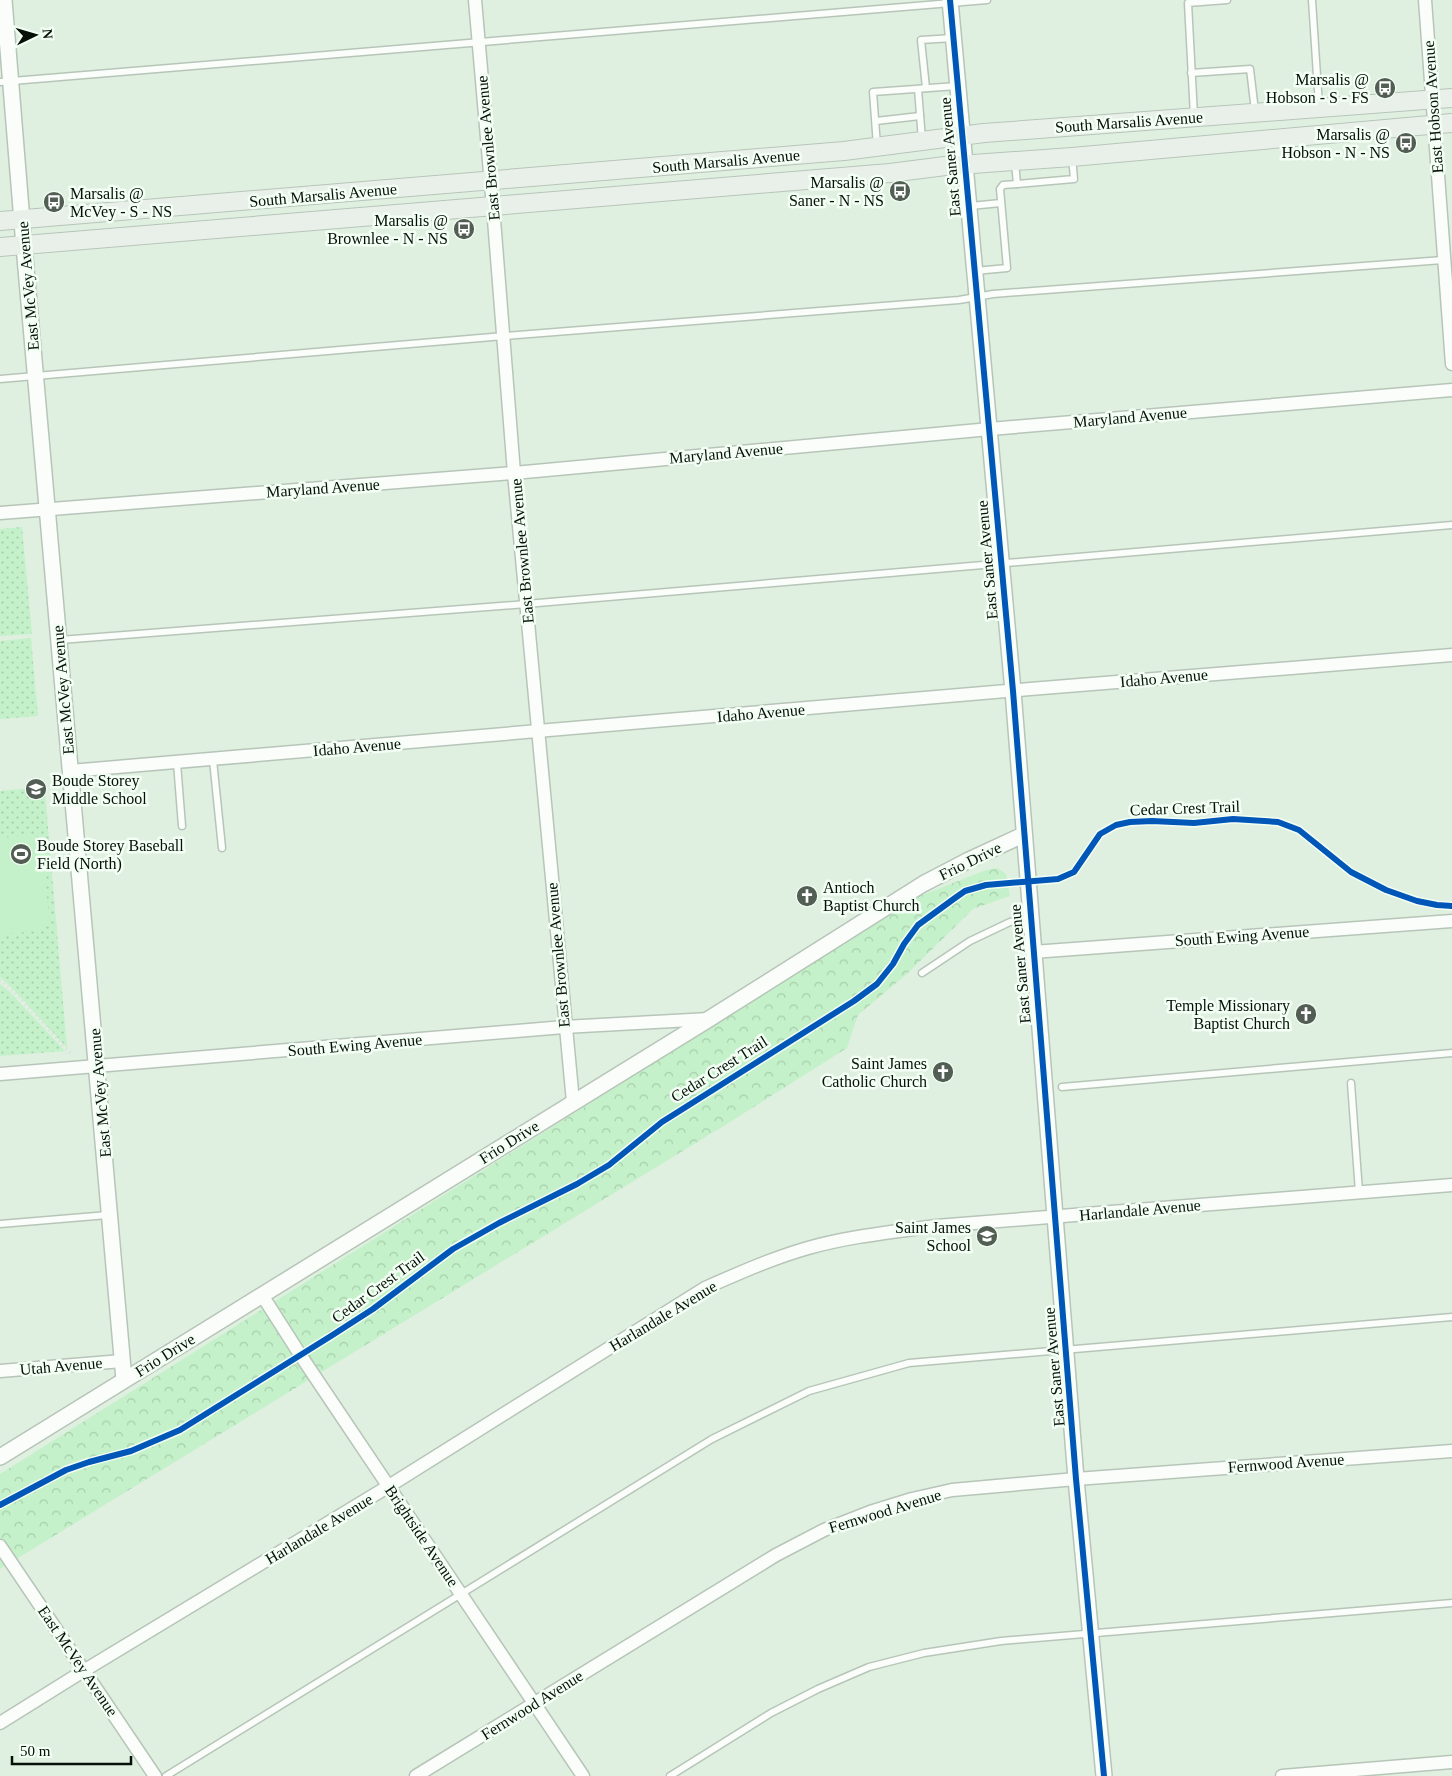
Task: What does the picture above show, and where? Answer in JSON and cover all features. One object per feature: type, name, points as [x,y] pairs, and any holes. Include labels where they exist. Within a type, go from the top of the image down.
[{"type":"main road","name":"South Marsalis Avenue","points":[[0,221],[844,152],[962,135],[1452,98]]},
{"type":"main road","name":"South Marsalis Avenue","points":[[0,247],[494,207],[1452,123]]},
{"type":"street","name":"East McVey Avenue","points":[[4,0],[6,82],[22,219],[124,1380]]},
{"type":"street","name":"East Brownlee Avenue","points":[[474,0],[494,207],[514,473],[572,1102]]},
{"type":"street","name":"East Hobson Avenue","points":[[1425,0],[1452,364]]},
{"type":"street","name":"East Saner Avenue","points":[[950,1],[990,429],[1076,1479],[1104,1776]]},
{"type":"street","name":"Maryland Avenue","points":[[0,513],[514,473],[990,429],[1452,390]]},
{"type":"street","name":"Idaho Avenue","points":[[70,771],[1452,655]]},
{"type":"street","name":"Frio Drive","points":[[0,1457],[709,1019],[923,884],[1023,835]]},
{"type":"street","name":"South Ewing Avenue","points":[[1033,952],[1452,921]]},
{"type":"street","name":"South Ewing Avenue","points":[[0,1074],[564,1027],[709,1019]]},
{"type":"street","name":"Harlandale Avenue","points":[[0,1723],[389,1486],[705,1288],[756,1266],[809,1248],[856,1237],[936,1226],[1452,1185]]},
{"type":"street","name":"Brightside Avenue","points":[[262,1295],[583,1776]]},
{"type":"street","name":"Utah Avenue","points":[[0,1371],[122,1361]]},
{"type":"street","name":"Fernwood Avenue","points":[[416,1776],[776,1555],[824,1530],[912,1499],[952,1490],[1452,1451]]},
{"type":"street","name":"East McVey Avenue","points":[[0,1546],[155,1776]]},
{"type":"street","points":[[1282,1776],[1452,1762]]},
{"type":"lane","points":[[6,82],[950,1],[987,0]]},
{"type":"lane","points":[[1194,117],[1188,3],[1227,0]]},
{"type":"lane","points":[[1312,0],[1319,108]]},
{"type":"lane","points":[[926,88],[922,40],[953,38]]},
{"type":"lane","points":[[1192,73],[1250,69],[1255,112]]},
{"type":"lane","points":[[878,146],[874,92],[957,86]]},
{"type":"lane","points":[[918,89],[922,140]]},
{"type":"lane","points":[[876,121],[920,116]]},
{"type":"lane","points":[[975,271],[1007,268],[1000,189],[1003,185],[1074,179],[1072,157]]},
{"type":"lane","points":[[1015,161],[1018,184]]},
{"type":"lane","points":[[969,206],[1001,203]]},
{"type":"lane","points":[[0,379],[978,298],[992,294],[1443,260]]},
{"type":"lane","points":[[58,640],[526,604],[1452,525]]},
{"type":"lane","points":[[213,760],[222,848]]},
{"type":"lane","points":[[177,763],[182,826]]},
{"type":"lane","points":[[922,973],[970,941],[1010,922],[1030,919]]},
{"type":"lane","points":[[1062,1087],[1452,1053]]},
{"type":"lane","points":[[1351,1083],[1359,1192]]},
{"type":"lane","points":[[0,1224],[111,1215]]},
{"type":"lane","points":[[166,1776],[712,1439],[809,1391],[909,1363],[1452,1317]]},
{"type":"lane","points":[[670,1776],[771,1713],[818,1689],[869,1667],[924,1654],[1000,1640],[1452,1603]]},
{"type":"path","points":[[0,980],[15,993],[70,1053]]},
{"type":"green space","points":[[22,527],[32,634],[0,636],[0,529]]},
{"type":"green space","points":[[31,638],[38,716],[0,719],[0,641]]},
{"type":"green space","points":[[44,781],[67,1048],[0,977],[0,791],[40,787]]},
{"type":"green space","points":[[34,835],[43,844],[49,922],[41,930],[0,935],[0,838]]},
{"type":"green space","points":[[997,868],[1006,874],[1010,896],[973,909],[908,973],[858,1015],[847,1048],[730,1122],[0,1569],[0,1474],[920,896],[986,870]]},
{"type":"green space","points":[[0,984],[10,992],[65,1051],[0,1056]]},
{"type":"cycle path","points":[[950,0],[1013,691],[1076,1479],[1104,1776]]},
{"type":"cycle path","name":"Cedar Crest Trail","points":[[0,1505],[66,1470],[131,1451],[180,1430],[373,1309],[453,1249],[499,1223],[577,1184],[609,1165],[662,1122],[854,1001],[877,984],[893,964],[904,944],[918,925],[965,891],[986,885],[1058,879],[1074,872],[1100,834],[1116,825],[1130,822],[1194,823],[1233,819],[1278,822],[1299,830],[1351,872],[1386,890],[1417,901],[1452,906]]},
{"type":"place","name":"Marsalis @ Hobson - S - FS","points":[[1385,88]]},
{"type":"place","name":"Marsalis @ Hobson - N - NS","points":[[1406,143]]},
{"type":"place","name":"Marsalis @ Saner - N - NS","points":[[900,191]]},
{"type":"place","name":"Marsalis @ McVey - S - NS","points":[[54,202]]},
{"type":"place","name":"Marsalis @ Brownlee - N - NS","points":[[464,229]]},
{"type":"place","name":"Boude Storey Middle School","points":[[36,789]]},
{"type":"place","name":"Boude Storey Baseball Field (North)","points":[[21,854]]},
{"type":"place","name":"Antioch Baptist Church","points":[[807,896]]},
{"type":"place","name":"Temple Missionary Baptist Church","points":[[1306,1014]]},
{"type":"place","name":"Saint James Catholic Church","points":[[943,1072]]},
{"type":"place","name":"Saint James School","points":[[987,1236]]}]
